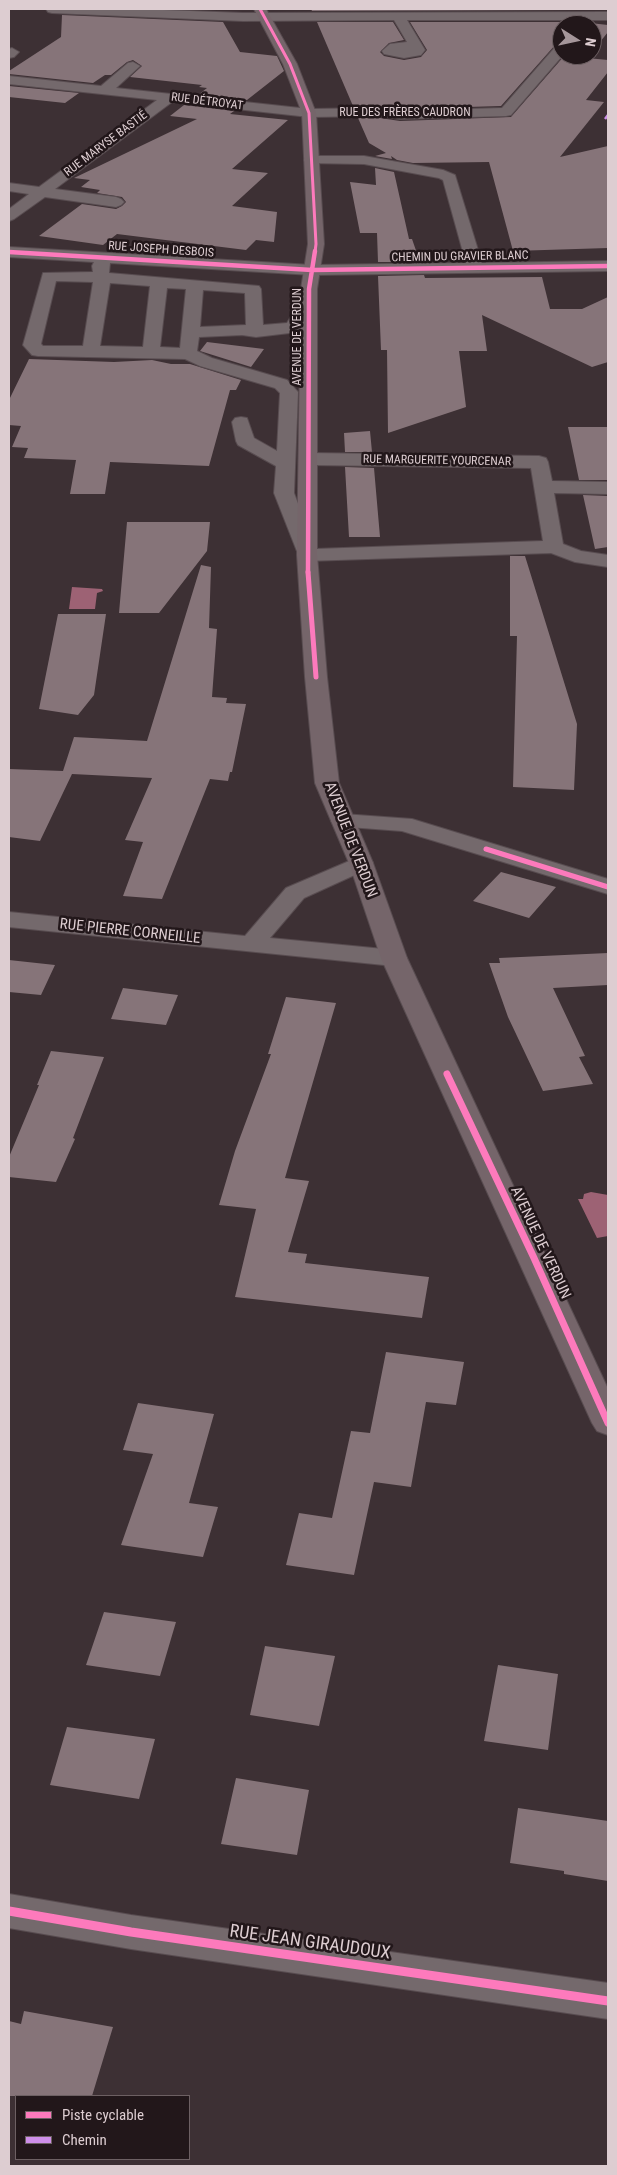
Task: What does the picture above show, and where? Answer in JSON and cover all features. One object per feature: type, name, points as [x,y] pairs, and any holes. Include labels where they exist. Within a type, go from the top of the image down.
[{"type":"main road","name":"AVENUE DE VERDUN","points":[[262,13],[290,64],[308,113],[316,244],[309,282],[307,556],[326,783],[361,863],[394,958],[608,1423]]},
{"type":"street","points":[[52,9],[552,20]]},
{"type":"street","points":[[398,16],[415,45]]},
{"type":"street","name":"RUE DES FRÈRES CAUDRON","points":[[308,113],[380,112],[400,115],[506,112],[552,59]]},
{"type":"street","points":[[105,90],[133,66]]},
{"type":"street","name":"RUE DÉTROYAT","points":[[9,80],[308,113]]},
{"type":"street","name":"RUE MARYSE BASTIÉ","points":[[9,216],[170,98]]},
{"type":"street","points":[[311,160],[364,160],[443,174],[450,178],[475,268]]},
{"type":"street","points":[[9,187],[43,191]]},
{"type":"street","name":"RUE MARYSE BASTIÉ","points":[[43,191],[116,202]]},
{"type":"street","name":"RUE JOSEPH DESBOIS","points":[[9,252],[312,270]]},
{"type":"street","points":[[91,351],[102,279],[100,266],[104,258]]},
{"type":"street","name":"CHEMIN DU GRAVIER BLANC","points":[[312,270],[608,266]]},
{"type":"street","points":[[256,332],[253,318],[253,289],[235,286],[159,283],[78,276],[49,276],[32,345],[38,351],[188,354],[206,362],[281,384],[289,392],[284,493],[307,556],[554,547],[575,556],[608,561]]},
{"type":"street","points":[[151,352],[159,283]]},
{"type":"street","points":[[188,354],[195,285]]},
{"type":"street","points":[[190,332],[242,330],[256,332],[292,328],[309,301]]},
{"type":"street","points":[[241,422],[245,441],[285,463]]},
{"type":"street","name":"RUE MARGUERITE YOURCENAR","points":[[309,460],[539,462],[554,547]]},
{"type":"street","points":[[543,487],[608,488]]},
{"type":"street","points":[[343,821],[404,824],[608,886]]},
{"type":"street","points":[[251,945],[295,893],[361,863]]},
{"type":"street","name":"RUE PIERRE CORNEILLE","points":[[9,920],[394,958]]},
{"type":"street","name":"RUE JEAN GIRAUDOUX","points":[[9,1911],[140,1933],[608,2001]]},
{"type":"shaded area","points":[[72,587],[102,589],[103,591],[97,593],[95,609],[69,609]]},
{"type":"shaded area","points":[[591,1192],[608,1195],[608,1236],[597,1238],[578,1199],[583,1199],[584,1194]]},
{"type":"building","points":[[311,9],[577,9],[578,10],[312,11]]},
{"type":"building","points":[[62,15],[223,22],[240,52],[277,56],[284,71],[247,100],[198,95],[207,88],[199,87],[202,85],[130,77],[142,66],[133,60],[127,62],[111,75],[105,75],[93,83],[9,74],[9,71],[61,37]]},
{"type":"building","points":[[317,22],[393,22],[404,40],[389,43],[380,52],[384,56],[404,60],[421,57],[427,50],[410,22],[552,22],[552,49],[501,106],[400,109],[380,106],[353,106]]},
{"type":"building","points":[[602,24],[608,25],[608,32],[602,40]]},
{"type":"building","points":[[602,59],[608,60],[608,72],[586,100],[604,102],[560,157],[608,146],[608,248],[513,251],[489,162],[413,163],[397,160],[391,156],[392,159],[375,156],[386,153],[369,143],[358,118],[380,118],[400,121],[511,117],[556,65],[602,65]]},
{"type":"building","points":[[9,86],[79,93],[65,103],[9,97]]},
{"type":"building","points":[[184,105],[234,111],[230,114],[288,120],[232,169],[268,173],[232,206],[277,212],[274,242],[256,240],[246,250],[117,234],[103,245],[39,236],[82,204],[116,209],[122,206],[126,202],[122,197],[97,193],[100,190],[81,187],[90,180],[74,178],[197,119],[170,116]]},
{"type":"building","points":[[375,168],[394,172],[409,239],[412,239],[420,262],[378,262],[377,233],[360,233],[350,182],[376,185]]},
{"type":"building","points":[[424,275],[425,278],[542,277],[550,309],[582,309],[608,297],[608,362],[592,367],[482,315],[487,351],[459,351],[466,407],[388,433],[387,350],[381,350],[378,276]]},
{"type":"building","points":[[207,342],[264,349],[251,367],[200,351]]},
{"type":"building","points":[[29,359],[114,362],[152,360],[171,364],[190,364],[241,380],[236,390],[230,390],[209,466],[110,462],[105,494],[70,494],[76,460],[24,458],[28,448],[12,447],[21,426],[9,425],[9,400]]},
{"type":"building","points":[[568,427],[608,427],[608,480],[579,480]]},
{"type":"building","points":[[370,431],[372,452],[345,452],[344,433]]},
{"type":"building","points":[[345,467],[374,468],[380,537],[349,537]]},
{"type":"building","points":[[583,495],[608,496],[608,547],[595,549]]},
{"type":"building","points":[[127,522],[210,522],[207,551],[159,613],[119,613]]},
{"type":"building","points":[[510,556],[525,556],[577,724],[574,790],[513,787],[517,636],[510,636]]},
{"type":"building","points":[[201,565],[211,567],[209,628],[217,629],[212,697],[227,698],[226,703],[246,704],[232,772],[230,772],[228,781],[210,779],[162,899],[123,896],[143,842],[125,840],[152,778],[72,774],[40,841],[9,837],[9,769],[63,771],[74,737],[147,741]]},
{"type":"building","points":[[58,614],[106,614],[94,695],[78,715],[39,709]]},
{"type":"building","points":[[501,872],[556,887],[529,918],[473,901]]},
{"type":"building","points":[[608,953],[608,985],[553,988],[585,1056],[579,1057],[593,1084],[543,1091],[508,1017],[489,963],[500,963],[499,958]]},
{"type":"building","points":[[9,960],[55,965],[41,995],[9,992]]},
{"type":"building","points":[[123,988],[178,995],[166,1025],[111,1019]]},
{"type":"building","points":[[286,997],[336,1003],[285,1178],[309,1181],[288,1252],[307,1254],[305,1263],[429,1277],[422,1318],[235,1297],[256,1209],[219,1205],[235,1151],[271,1054],[268,1054]]},
{"type":"building","points":[[51,1051],[104,1057],[73,1138],[75,1139],[56,1182],[9,1177],[9,1157]]},
{"type":"building","points":[[386,1352],[464,1362],[456,1405],[426,1402],[411,1487],[374,1482],[354,1575],[286,1565],[299,1513],[332,1518],[351,1431],[370,1433]]},
{"type":"building","points":[[138,1403],[214,1414],[189,1503],[218,1507],[203,1557],[121,1545],[153,1454],[123,1450]]},
{"type":"building","points":[[104,1612],[176,1622],[160,1676],[86,1665]]},
{"type":"building","points":[[265,1646],[335,1656],[319,1726],[250,1715]]},
{"type":"building","points":[[498,1665],[558,1674],[548,1750],[484,1741]]},
{"type":"building","points":[[67,1727],[155,1739],[139,1799],[50,1785]]},
{"type":"building","points":[[236,1778],[309,1790],[297,1855],[221,1844]]},
{"type":"building","points":[[518,1808],[608,1821],[608,1881],[564,1874],[564,1871],[510,1863]]},
{"type":"building","points":[[24,2011],[113,2027],[92,2095],[9,2096],[9,2021],[21,2024]]},
{"type":"marked path","points":[[608,115],[605,119],[608,120]]},
{"type":"cycle path","points":[[260,9],[290,64],[309,113],[316,244],[309,289],[307,555],[316,677]]},
{"type":"cycle path","points":[[9,252],[312,270],[608,266]]},
{"type":"cycle path","points":[[486,849],[608,887]]},
{"type":"cycle path","points":[[447,1074],[534,1258],[608,1423]]},
{"type":"cycle path","points":[[9,1911],[131,1932],[608,2001]]}]
